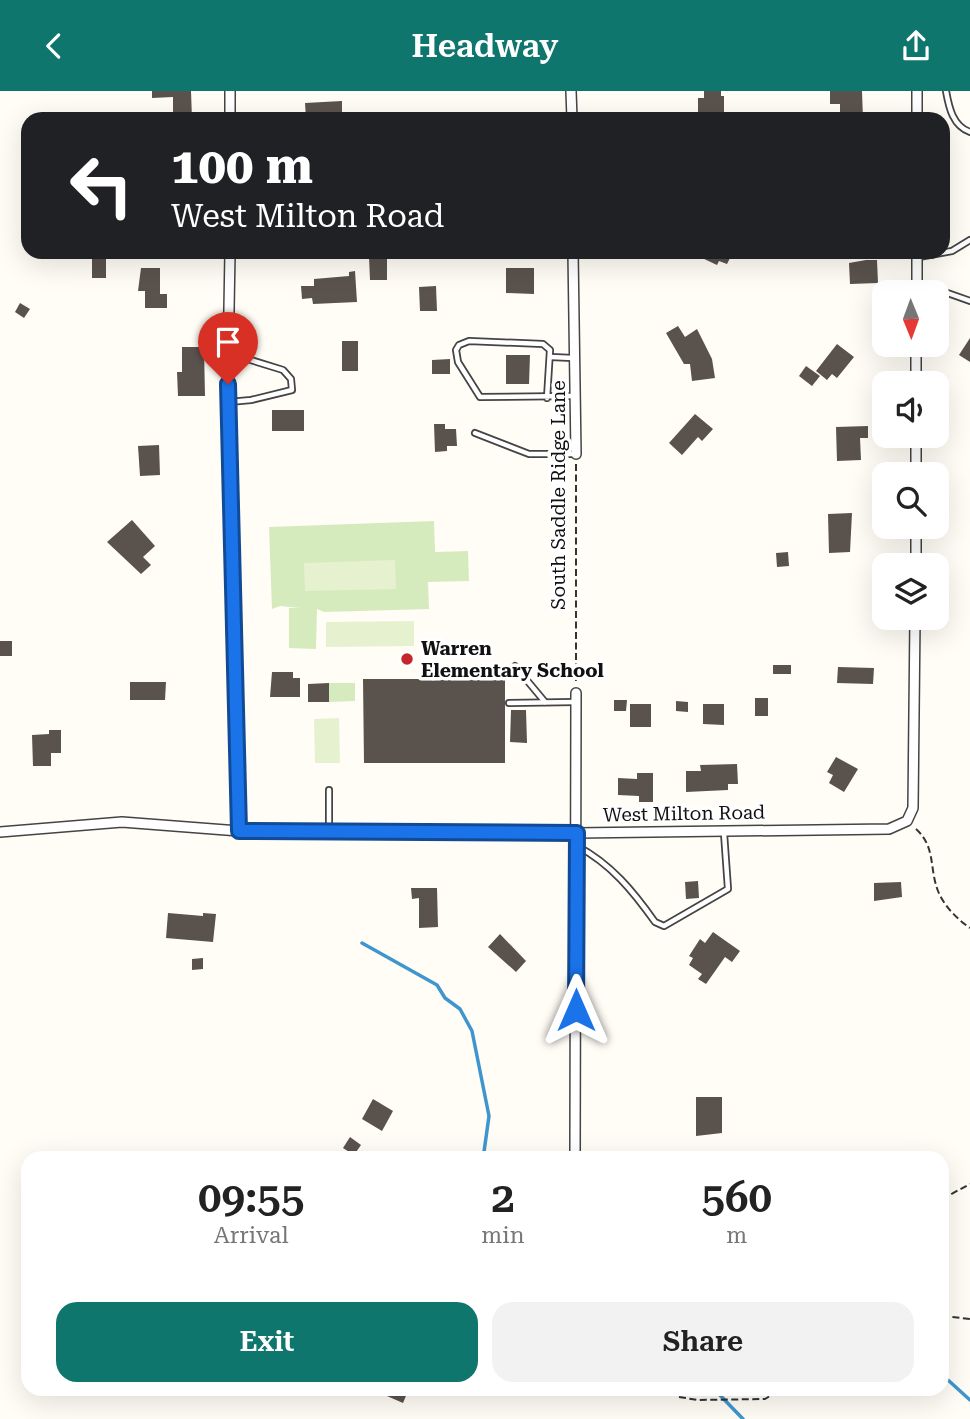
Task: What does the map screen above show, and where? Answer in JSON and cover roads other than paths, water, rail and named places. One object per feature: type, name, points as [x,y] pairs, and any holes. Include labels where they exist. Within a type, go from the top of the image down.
[{"type":"street","points":[[230,91],[230,112]]},
{"type":"street","points":[[572,91],[572,112]]},
{"type":"street","points":[[917,91],[917,112]]},
{"type":"street","points":[[230,259],[228,353],[239,831]]},
{"type":"street","name":"South Saddle Ridge Lane","points":[[573,259],[576,454]]},
{"type":"street","points":[[917,259],[917,280]]},
{"type":"street","name":"West Milton Road","points":[[0,832],[122,822],[239,831],[329,832],[577,833],[723,829],[890,829],[907,821],[913,808],[915,630]]},
{"type":"street","points":[[575,1151],[576,697]]},
{"type":"lane","points":[[946,91],[950,110],[961,128],[970,132]]},
{"type":"lane","points":[[950,251],[970,240]]},
{"type":"lane","points":[[949,294],[970,301]]},
{"type":"lane","points":[[547,398],[551,357],[550,350],[543,344],[469,341],[459,345],[455,355],[480,397],[547,398],[575,396]]},
{"type":"lane","points":[[228,353],[283,370],[292,379],[292,390],[251,400],[229,402]]},
{"type":"lane","points":[[551,357],[574,358]]},
{"type":"lane","points":[[475,433],[530,454],[576,454]]},
{"type":"lane","points":[[515,666],[546,702]]},
{"type":"lane","points":[[509,703],[546,702],[576,697]]},
{"type":"lane","points":[[329,790],[329,832]]},
{"type":"lane","points":[[577,845],[595,855],[621,878],[655,922],[663,926],[728,889],[723,829]]},
{"type":"waterway","points":[[362,943],[437,985],[445,998],[460,1009],[472,1031],[489,1116],[484,1151]]},
{"type":"waterway","points":[[949,1381],[970,1400]]},
{"type":"waterway","points":[[721,1396],[743,1419]]},
{"type":"place","name":"Warren Elementary School","points":[[407,659]]}]
